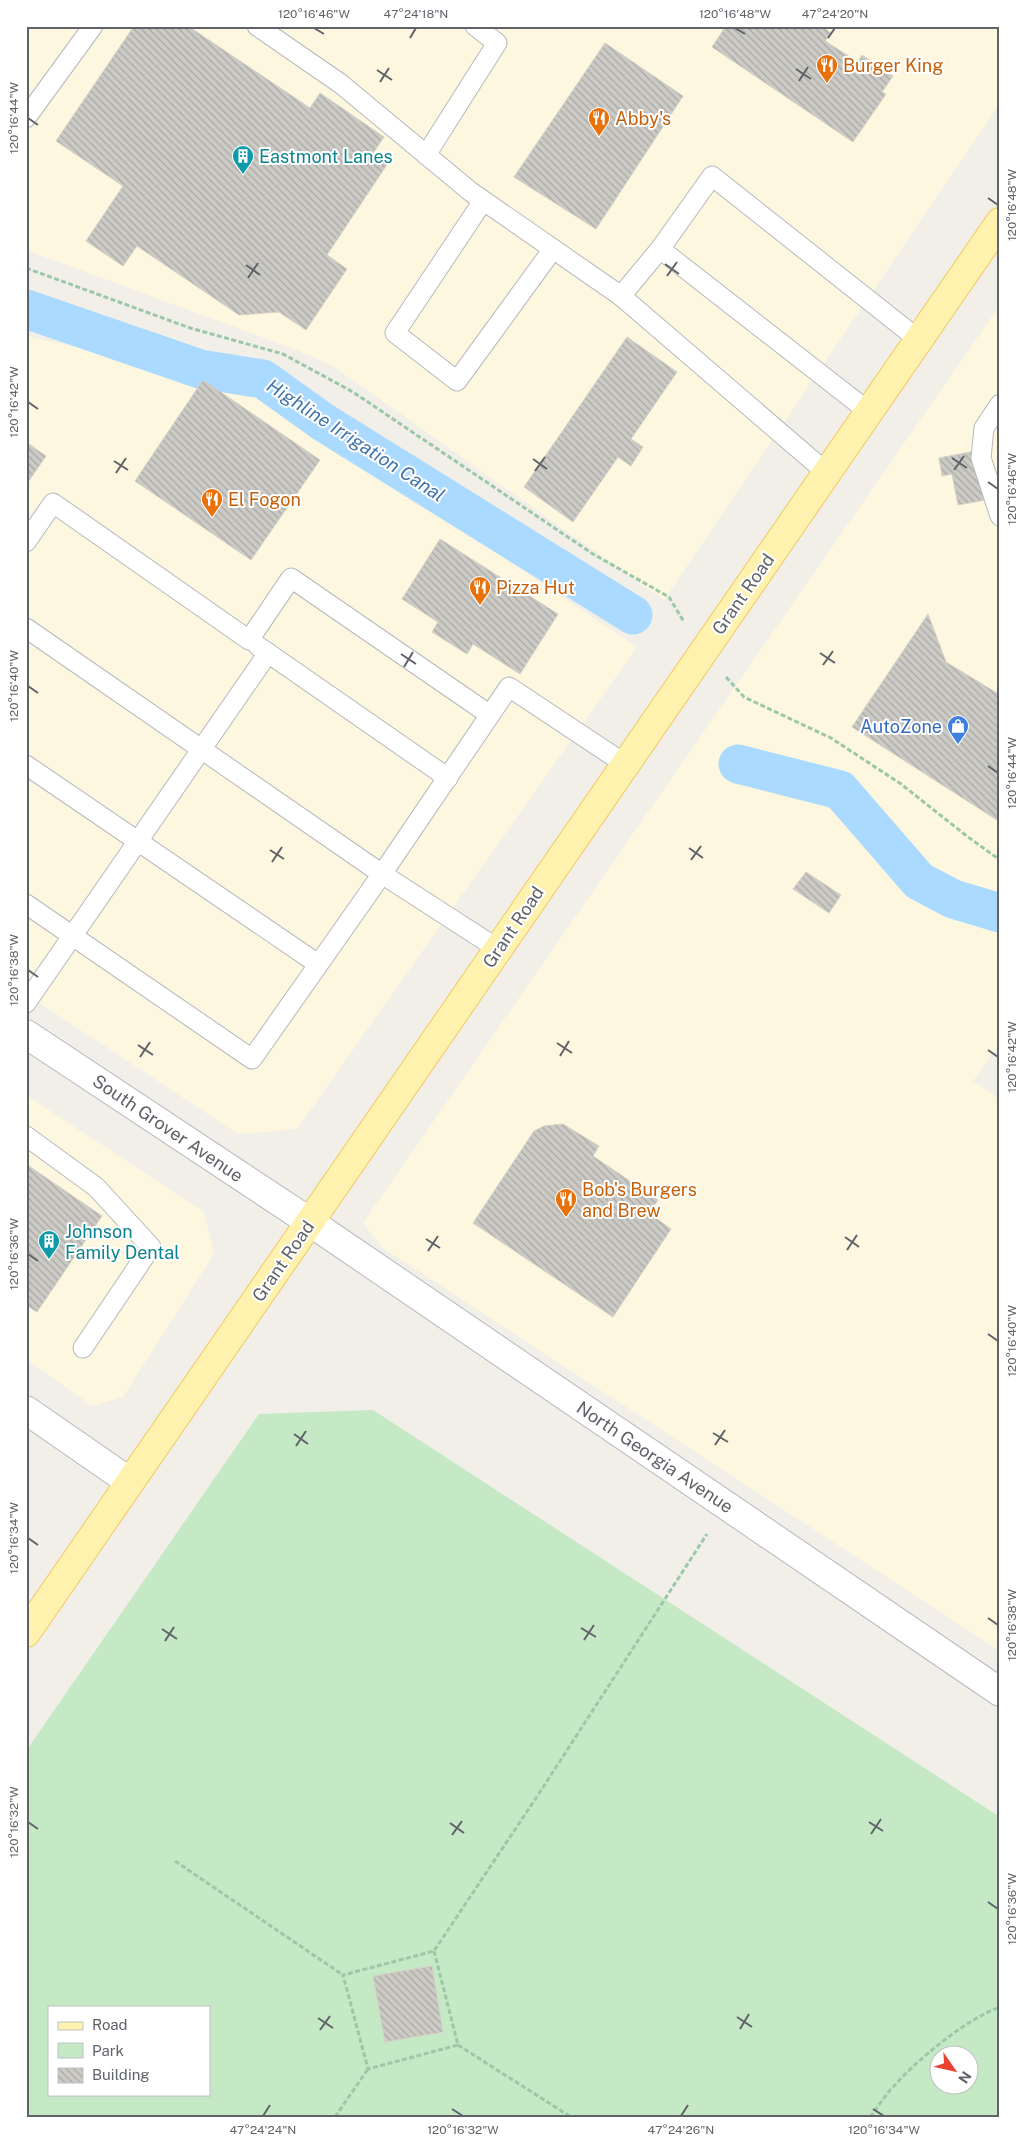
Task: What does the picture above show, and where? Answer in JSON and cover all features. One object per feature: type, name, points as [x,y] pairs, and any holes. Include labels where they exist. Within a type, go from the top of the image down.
[{"type":"main road","name":"Grant Road","points":[[26,1633],[1000,222]]},
{"type":"street","name":"South Grover Avenue","points":[[26,1034],[310,1222]]},
{"type":"street","name":"North Georgia Avenue","points":[[310,1222],[1000,1692]]},
{"type":"street","points":[[26,1410],[130,1482]]},
{"type":"lane","points":[[26,118],[93,26]]},
{"type":"lane","points":[[257,26],[341,84],[482,201],[621,296],[827,472]]},
{"type":"lane","points":[[426,155],[497,43],[476,26]]},
{"type":"lane","points":[[621,296],[660,249],[712,176],[919,340]]},
{"type":"lane","points":[[482,201],[395,333],[457,381],[553,249]]},
{"type":"lane","points":[[660,249],[869,412]]},
{"type":"lane","points":[[1000,404],[984,428],[981,458],[1000,516]]},
{"type":"lane","points":[[26,542],[53,503],[448,778]]},
{"type":"lane","points":[[249,640],[291,578],[490,715]]},
{"type":"lane","points":[[26,628],[382,874],[498,949]]},
{"type":"lane","points":[[26,1003],[268,653]]},
{"type":"lane","points":[[26,904],[252,1059],[382,874],[509,687],[625,764]]},
{"type":"lane","points":[[26,766],[318,964]]},
{"type":"lane","points":[[26,1136],[96,1187],[151,1247],[83,1348]]},
{"type":"path","points":[[26,268],[190,328],[283,354],[353,392],[593,554],[669,598],[703,652],[744,697],[831,738],[901,784],[1000,860]]},
{"type":"path","points":[[343,1976],[434,1951],[538,1795],[725,1505]]},
{"type":"path","points":[[175,1861],[343,1976],[368,2069]]},
{"type":"path","points":[[434,1951],[458,2045],[571,2117]]},
{"type":"path","points":[[870,2117],[894,2085],[930,2052],[982,2014],[1000,2007]]},
{"type":"path","points":[[335,2117],[368,2069],[458,2045]]},
{"type":"shaded area","points":[[26,26],[1000,26],[1000,103],[664,600],[333,366],[297,350],[26,250]]},
{"type":"shaded area","points":[[1000,305],[1000,1043],[973,1081],[1000,1099],[1000,1651],[383,1248],[363,1223]]},
{"type":"shaded area","points":[[26,336],[152,364],[259,393],[637,647],[297,1129],[238,1134],[26,994]]},
{"type":"shaded area","points":[[26,1095],[204,1212],[214,1254],[123,1397],[92,1406],[26,1359]]},
{"type":"green space","points":[[373,1410],[1000,1817],[1000,2117],[26,2117],[26,1751],[259,1414]]},
{"type":"building","name":"Eastmont Lanes","points":[[134,26],[188,26],[310,108],[320,93],[384,137],[373,153],[388,163],[327,255],[347,269],[306,330],[279,312],[239,315],[137,246],[123,266],[86,241],[123,186],[56,141]]},
{"type":"building","name":"Burger King","points":[[726,26],[821,26],[831,33],[825,41],[858,62],[862,55],[893,76],[882,92],[886,94],[853,142],[712,47]]},
{"type":"building","name":"Abby's","points":[[605,43],[683,96],[596,229],[514,177]]},
{"type":"building","points":[[627,337],[677,372],[631,439],[643,447],[631,466],[618,457],[573,522],[524,487]]},
{"type":"building","points":[[203,380],[320,460],[251,560],[135,481]]},
{"type":"building","points":[[26,442],[46,456],[26,485]]},
{"type":"building","points":[[986,449],[985,500],[958,505],[952,474],[942,476],[939,458]]},
{"type":"building","name":"Pizza Hut","points":[[440,539],[558,614],[520,674],[473,644],[467,654],[432,632],[438,622],[402,599]]},
{"type":"building","points":[[928,614],[946,662],[1000,695],[1000,822],[852,727]]},
{"type":"building","points":[[806,872],[841,895],[829,913],[793,889]]},
{"type":"building","name":"Bob's Burgers and Brew","points":[[563,1124],[599,1146],[593,1156],[658,1200],[649,1213],[671,1229],[613,1317],[473,1223],[534,1131],[544,1126]]},
{"type":"building","name":"Johnson Family Dental","points":[[26,1164],[102,1216],[37,1312],[26,1305]]},
{"type":"building","points":[[432,1966],[443,2032],[385,2042],[373,1976]]},
{"type":"waterway","name":"Highline Irrigation Canal","points":[[26,309],[200,369],[263,379],[323,422],[633,615]]},
{"type":"waterway","name":"Highline Irrigation Canal","points":[[738,764],[840,790],[919,881],[953,899],[1000,913]]},
{"type":"place","name":"Burger King","points":[[827,84]]},
{"type":"place","name":"Abby's","points":[[599,137]]},
{"type":"place","name":"Eastmont Lanes","points":[[243,175]]},
{"type":"place","name":"El Fogon","points":[[212,518]]},
{"type":"place","name":"Pizza Hut","points":[[480,606]]},
{"type":"place","name":"AutoZone","points":[[958,745]]},
{"type":"place","name":"Bob's Burgers and Brew","points":[[566,1218]]},
{"type":"place","name":"Johnson Family Dental","points":[[49,1260]]}]
